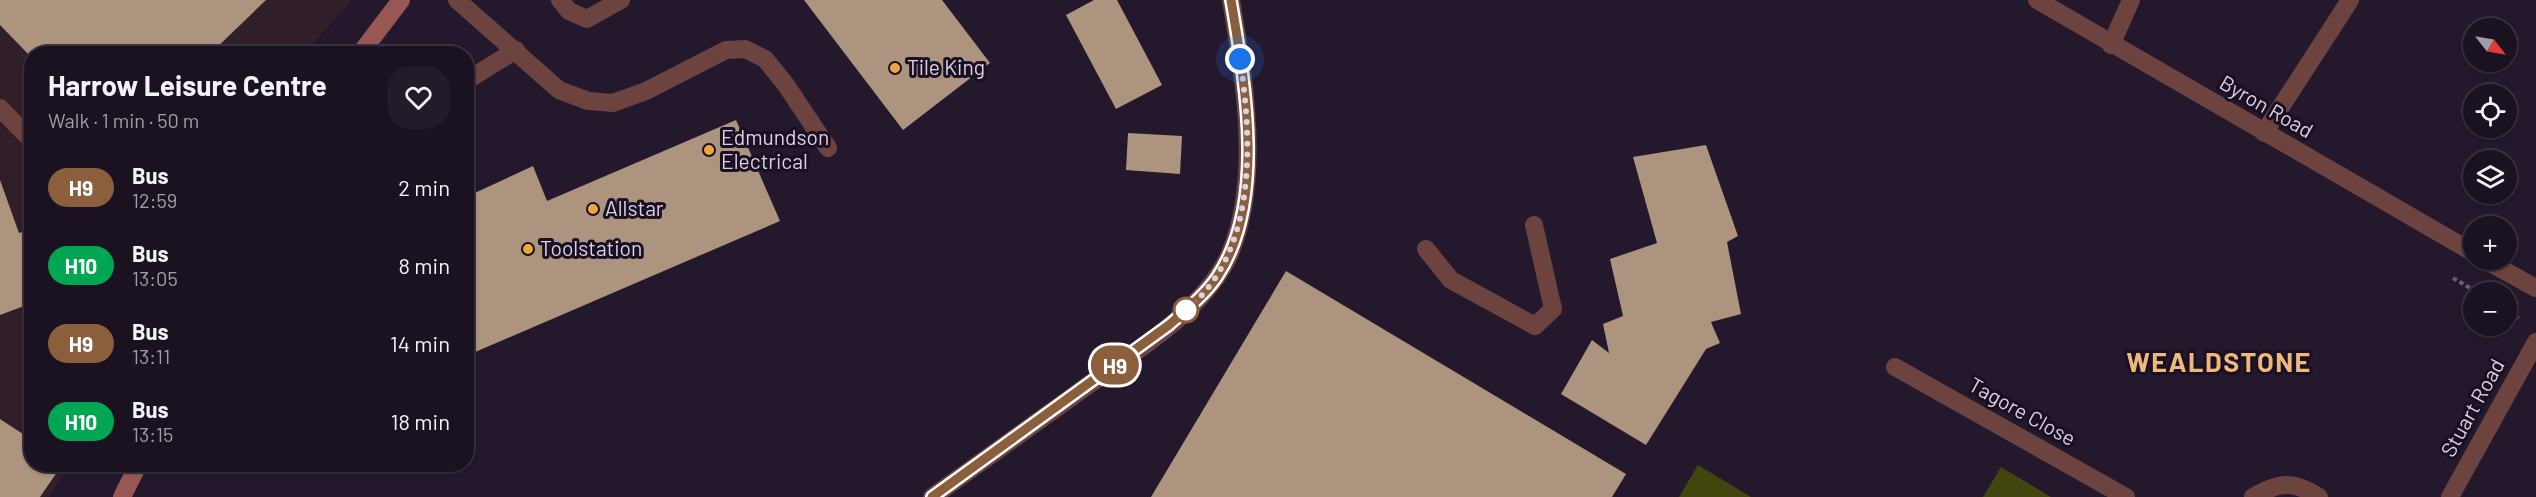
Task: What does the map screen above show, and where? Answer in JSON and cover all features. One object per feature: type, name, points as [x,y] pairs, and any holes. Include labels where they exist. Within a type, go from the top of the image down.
[{"type":"street","points":[[366,46],[401,0]]},
{"type":"street","points":[[457,0],[559,90],[588,101],[613,103],[646,91],[726,50],[745,49],[765,59],[828,148]]},
{"type":"street","points":[[560,0],[569,11],[587,19],[621,0]]},
{"type":"street","points":[[932,497],[1161,332],[1201,297],[1217,277],[1231,252],[1243,213],[1247,160],[1246,101],[1231,0]]},
{"type":"street","name":"Byron Road","points":[[2037,0],[2111,45],[2463,247]]},
{"type":"street","points":[[2111,45],[2131,0]]},
{"type":"street","points":[[2264,133],[2350,0]]},
{"type":"street","points":[[474,76],[516,50]]},
{"type":"street","points":[[0,108],[24,133]]},
{"type":"street","points":[[1426,249],[1451,280],[1535,326],[1553,309],[1534,225]]},
{"type":"street","points":[[2504,270],[2536,288]]},
{"type":"street","name":"Stuart Road","points":[[2450,497],[2536,342]]},
{"type":"street","name":"Tagore Close","points":[[1895,367],[2126,497]]},
{"type":"street","points":[[122,497],[134,472]]},
{"type":"street","points":[[2253,497],[2276,484],[2307,489],[2319,497]]},
{"type":"path","points":[[2453,278],[2463,284]]},
{"type":"shaded area","points":[[0,0],[352,0],[311,46],[24,46],[24,472],[65,472],[49,497],[0,497]]},
{"type":"shaded area","points":[[1698,465],[1751,497],[1679,497]]},
{"type":"shaded area","points":[[2001,467],[2051,497],[1983,497]]},
{"type":"building","points":[[0,0],[266,0],[218,46],[24,46],[24,50],[0,25]]},
{"type":"building","points":[[804,0],[942,0],[990,63],[903,130]]},
{"type":"building","points":[[1094,0],[1117,0],[1162,85],[1116,109],[1066,15]]},
{"type":"building","points":[[736,120],[780,221],[474,353],[474,193],[533,166],[547,201]]},
{"type":"building","points":[[1128,133],[1182,136],[1180,174],[1126,170]]},
{"type":"building","points":[[1706,145],[1738,236],[1727,242],[1741,314],[1711,322],[1720,343],[1706,349],[1646,445],[1561,394],[1592,340],[1609,353],[1603,324],[1623,316],[1610,259],[1657,243],[1633,157]]},
{"type":"building","points":[[0,180],[19,233],[24,231],[24,306],[0,315]]},
{"type":"building","points":[[1286,271],[1626,474],[1612,497],[1151,497]]},
{"type":"building","points":[[0,419],[24,435],[24,472],[57,472],[40,497],[0,497]]},
{"type":"bus line","name":"H9","points":[[932,497],[1145,344],[1201,297],[1217,277],[1231,252],[1243,213],[1247,160],[1246,101],[1231,0]]},
{"type":"place","name":"Tile King","points":[[895,68]]},
{"type":"place","name":"Edmundson Electrical","points":[[709,150]]},
{"type":"place","name":"Allstar","points":[[593,209]]},
{"type":"place","name":"Toolstation","points":[[528,249]]},
{"type":"district","name":"WEALDSTONE","points":[[2219,363]]},
{"type":"route","points":[[1186,310],[1201,297],[1217,277],[1231,252],[1243,213],[1247,160],[1246,101],[1240,59]]}]
